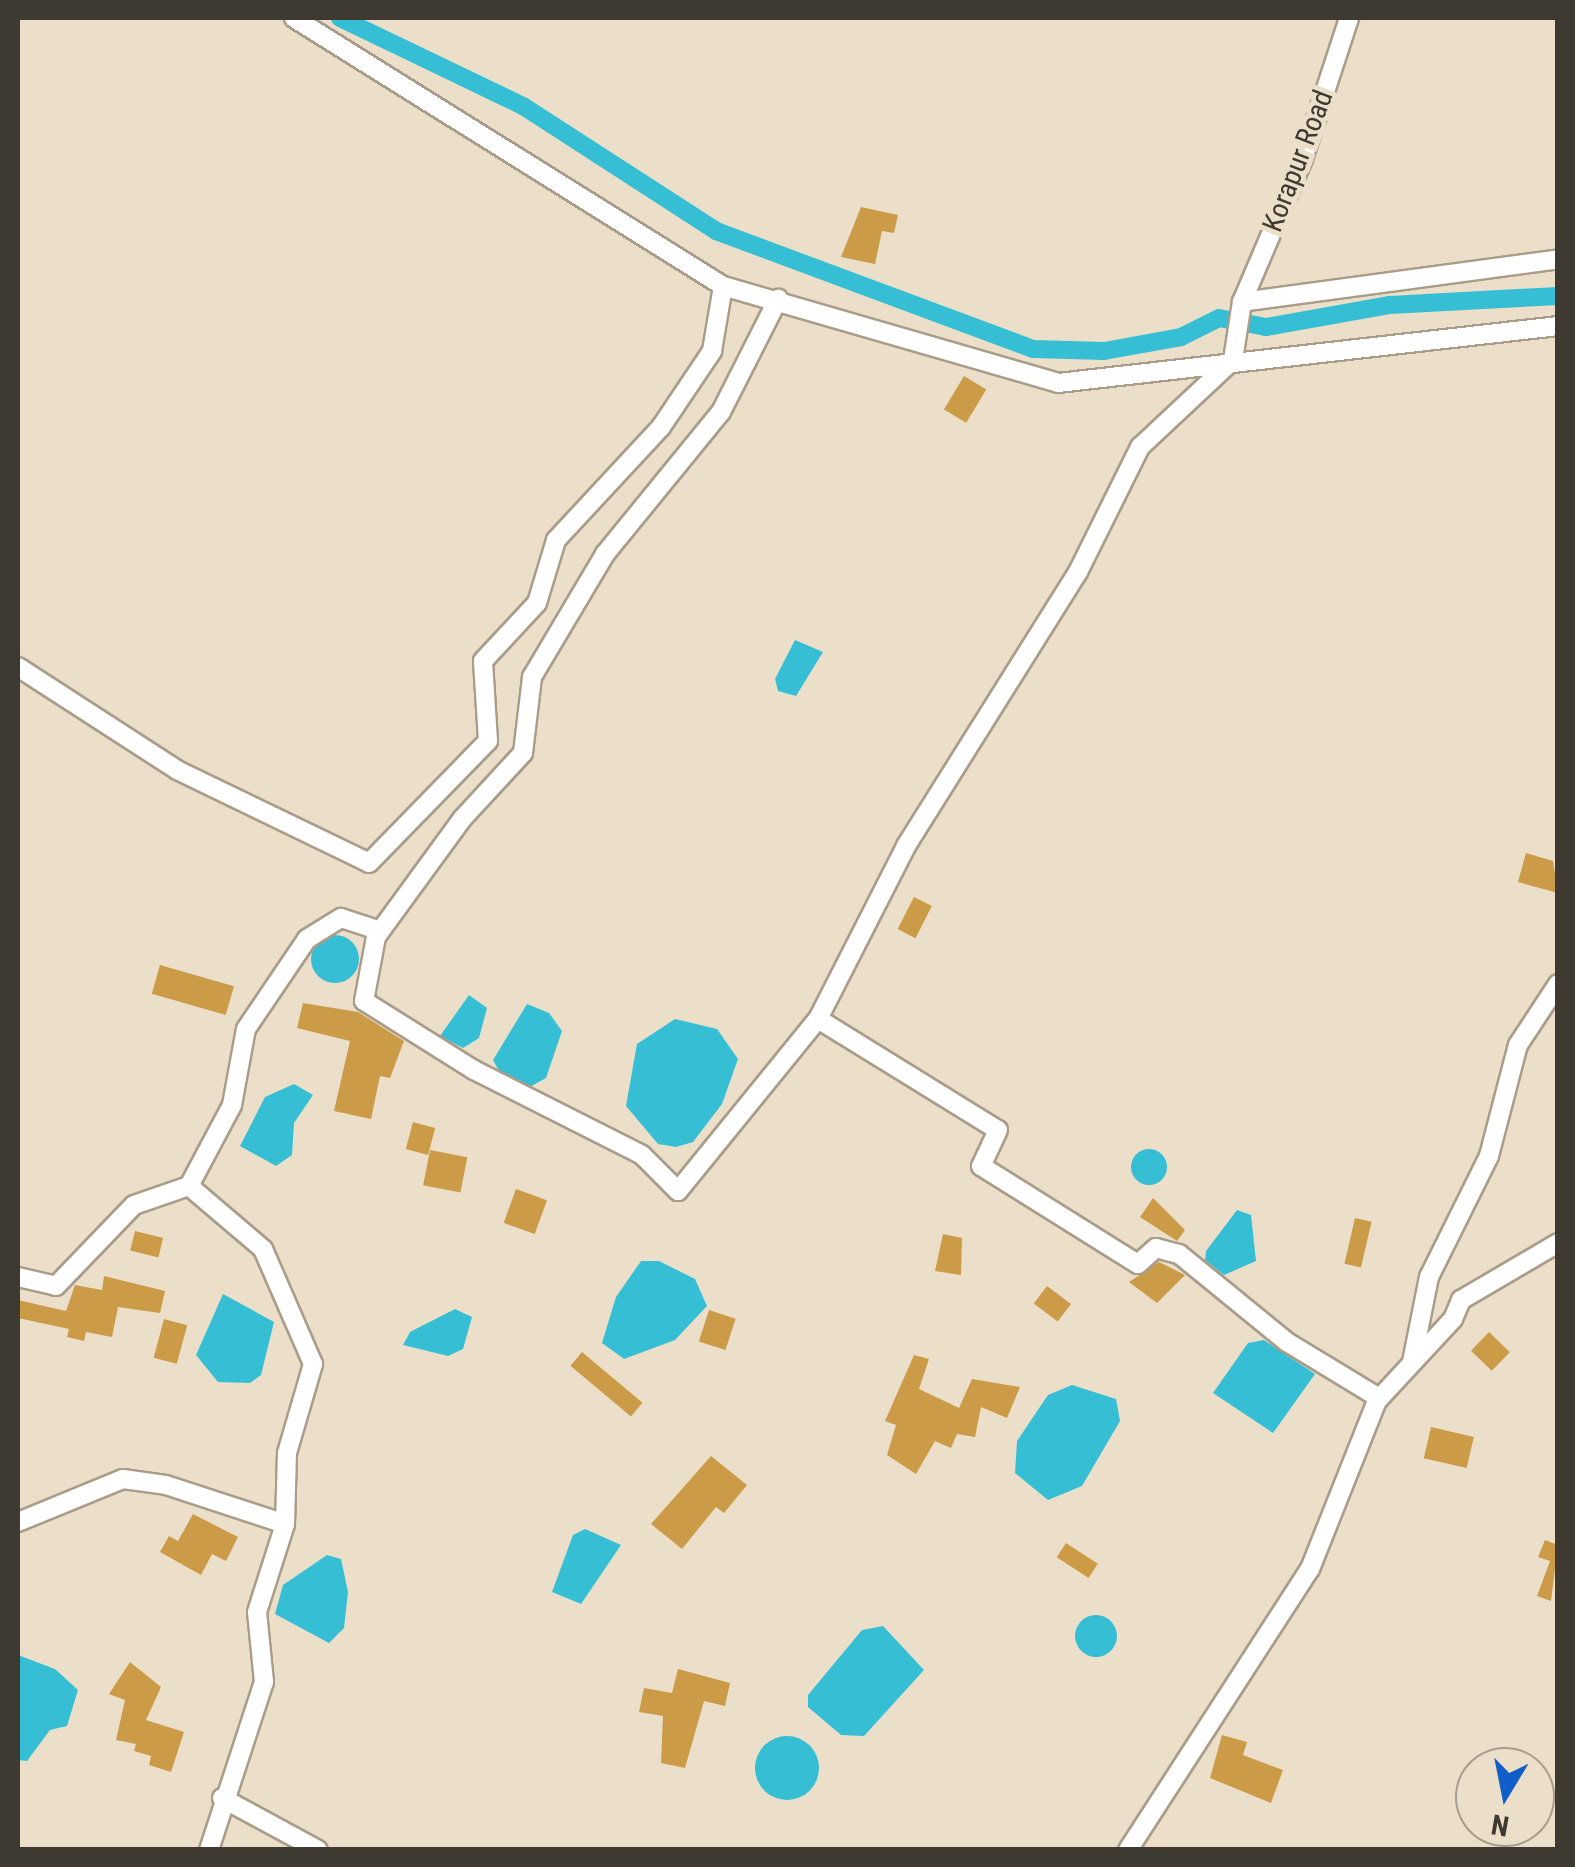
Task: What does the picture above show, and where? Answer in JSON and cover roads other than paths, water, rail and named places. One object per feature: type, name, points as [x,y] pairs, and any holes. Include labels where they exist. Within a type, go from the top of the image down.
[{"type":"street","points":[[294,18],[723,286],[778,298],[1058,383],[1387,342],[1448,344],[1558,326]]},
{"type":"street","name":"Korapur Road","points":[[1232,360],[1241,307],[1303,159],[1350,18]]},
{"type":"street","points":[[1241,307],[1558,258]]},
{"type":"street","points":[[18,667],[177,770],[369,863],[488,741],[483,661],[537,603],[556,540],[660,427],[712,352],[723,286]]},
{"type":"street","points":[[376,937],[462,819],[523,753],[532,677],[604,554],[721,412],[778,298]]},
{"type":"street","points":[[18,1277],[56,1286],[134,1205],[189,1186],[232,1105],[246,1028],[307,939],[341,918],[377,930],[364,1001],[474,1070],[642,1155],[678,1191],[818,1019],[906,846],[1078,572],[1140,447],[1232,360]]},
{"type":"street","points":[[1411,1367],[1430,1277],[1489,1156],[1518,1045],[1558,984]]},
{"type":"street","points":[[818,1019],[998,1130],[980,1166],[1138,1264],[1156,1248],[1178,1254],[1287,1342],[1379,1398]]},
{"type":"street","points":[[189,1186],[263,1249],[313,1364],[287,1453],[285,1524],[257,1612],[264,1682],[222,1798],[209,1850]]},
{"type":"street","points":[[1128,1850],[1310,1569],[1379,1398],[1411,1367],[1461,1300],[1558,1243]]},
{"type":"street","points":[[18,1522],[123,1480],[285,1524]]},
{"type":"street","points":[[222,1798],[318,1850]]},
{"type":"water","points":[[795,640],[823,652],[796,696],[778,691],[775,679]]},
{"type":"water","points":[[335,935],[352,942],[359,959],[352,976],[335,983],[318,976],[311,959],[318,942]]},
{"type":"water","points":[[469,995],[487,1008],[479,1038],[463,1048],[440,1036]]},
{"type":"water","points":[[527,1004],[549,1013],[562,1031],[546,1078],[528,1088],[500,1073],[493,1060]]},
{"type":"water","points":[[675,1019],[717,1029],[738,1059],[722,1104],[693,1142],[676,1147],[658,1144],[626,1106],[637,1044]]},
{"type":"water","points":[[294,1084],[313,1095],[294,1123],[292,1155],[276,1166],[240,1146],[265,1097]]},
{"type":"water","points":[[1149,1149],[1162,1154],[1167,1167],[1162,1180],[1149,1185],[1136,1180],[1131,1167],[1136,1154]]},
{"type":"water","points":[[1237,1210],[1251,1215],[1256,1261],[1224,1275],[1205,1260],[1206,1251]]},
{"type":"water","points":[[641,1261],[659,1261],[695,1279],[707,1306],[675,1340],[624,1359],[602,1343],[616,1297]]},
{"type":"water","points":[[223,1294],[274,1322],[261,1375],[250,1383],[218,1382],[196,1355]]},
{"type":"water","points":[[455,1309],[472,1317],[463,1349],[448,1356],[403,1345],[410,1332]]},
{"type":"water","points":[[1264,1340],[1315,1374],[1273,1433],[1213,1393],[1248,1343]]},
{"type":"water","points":[[1072,1385],[1116,1399],[1120,1421],[1082,1486],[1048,1500],[1015,1473],[1017,1441],[1048,1395]]},
{"type":"water","points":[[585,1529],[621,1545],[581,1604],[552,1592],[573,1535]]},
{"type":"water","points":[[327,1555],[341,1559],[348,1592],[344,1628],[329,1643],[275,1614],[283,1585]]},
{"type":"water","points":[[1096,1615],[1110,1622],[1117,1636],[1110,1650],[1096,1657],[1082,1650],[1075,1636],[1082,1622]]},
{"type":"water","points":[[883,1626],[924,1670],[864,1736],[841,1735],[808,1707],[808,1695],[862,1630]]},
{"type":"water","points":[[18,1655],[55,1669],[78,1690],[67,1726],[50,1730],[27,1761],[18,1760]]},
{"type":"water","points":[[787,1736],[810,1745],[819,1768],[810,1791],[787,1800],[764,1791],[755,1768],[764,1745]]},
{"type":"waterway","points":[[340,18],[523,106],[716,231],[1033,349],[1104,351],[1181,337],[1219,318],[1266,327],[1390,305],[1558,296]]}]
